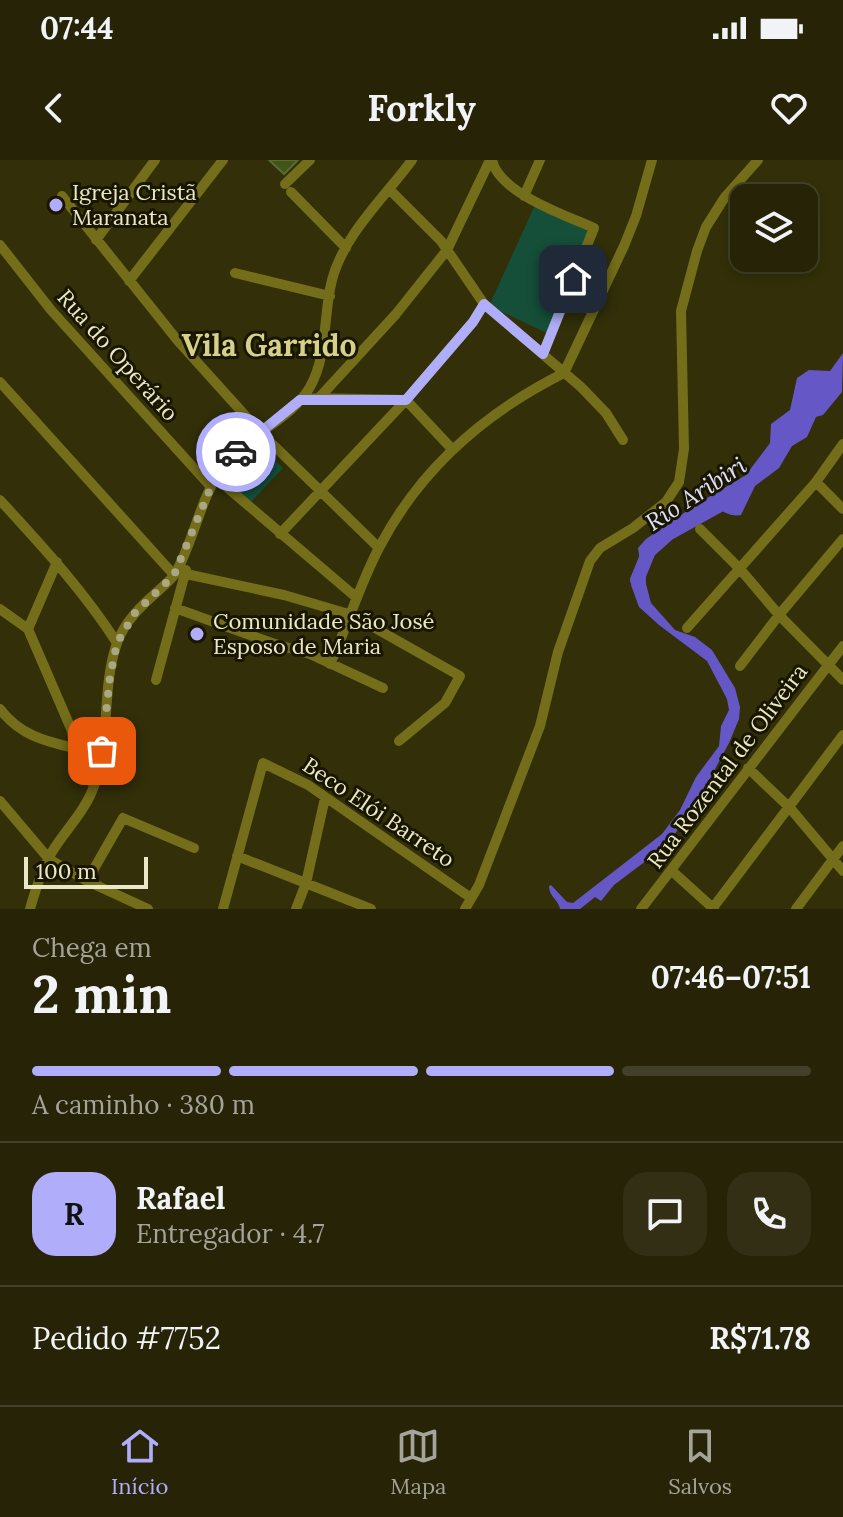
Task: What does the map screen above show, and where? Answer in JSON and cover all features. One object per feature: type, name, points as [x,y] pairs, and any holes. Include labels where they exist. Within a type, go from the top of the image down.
[{"type":"street","points":[[96,240],[155,160]]},
{"type":"street","points":[[129,281],[223,160]]},
{"type":"street","points":[[310,160],[288,188],[346,248]]},
{"type":"street","points":[[156,680],[175,608],[185,550],[213,482],[240,447],[300,400],[315,376],[337,265],[346,248],[412,160]]},
{"type":"street","points":[[491,160],[494,169],[516,191],[594,228],[543,354]]},
{"type":"street","points":[[319,398],[396,314],[447,250],[491,160]]},
{"type":"street","points":[[524,196],[540,160]]},
{"type":"street","points":[[330,664],[379,548],[418,485],[452,449],[502,409],[564,373],[624,246],[652,160]]},
{"type":"street","points":[[465,909],[489,860],[540,726],[558,652],[590,561],[600,548],[633,528],[666,502],[679,482],[684,449],[681,311],[706,227],[725,197],[758,160]]},
{"type":"street","points":[[390,190],[447,250],[484,304],[606,413],[623,440]]},
{"type":"street","points":[[62,196],[178,341],[260,432],[379,548]]},
{"type":"street","name":"Rua do Operário","points":[[1,251],[51,310],[213,482],[357,598]]},
{"type":"street","points":[[235,273],[330,296]]},
{"type":"street","points":[[280,534],[406,400],[473,322],[484,304]]},
{"type":"street","points":[[0,382],[180,575],[284,595],[352,615],[460,676],[445,703],[399,741]]},
{"type":"street","points":[[300,400],[406,400],[452,449]]},
{"type":"street","points":[[687,628],[816,482],[843,444]]},
{"type":"street","points":[[816,482],[843,509]]},
{"type":"street","points":[[0,500],[57,562],[95,609],[117,643]]},
{"type":"street","points":[[700,529],[843,680]]},
{"type":"street","points":[[740,666],[843,539]]},
{"type":"street","points":[[28,629],[57,562]]},
{"type":"street","points":[[30,909],[49,859],[94,786],[107,728],[110,677],[117,643],[135,613],[180,575]]},
{"type":"street","points":[[175,608],[310,654],[383,688]]},
{"type":"street","points":[[0,609],[28,629],[72,731],[74,748],[94,786]]},
{"type":"street","name":"Rua Rozental de Oliveira","points":[[641,909],[843,646]]},
{"type":"street","points":[[0,709],[9,721],[27,734],[74,748]]},
{"type":"street","points":[[672,871],[713,909],[843,735]]},
{"type":"street","name":"Beco Elói Barreto","points":[[237,856],[263,763],[308,785],[471,898]]},
{"type":"street","points":[[748,768],[790,808],[843,871]]},
{"type":"street","points":[[296,909],[306,883],[325,798]]},
{"type":"street","points":[[0,801],[49,859],[87,881],[148,909]]},
{"type":"street","points":[[87,881],[123,818],[194,848]]},
{"type":"street","points":[[796,909],[843,846]]},
{"type":"street","points":[[223,909],[237,856],[371,909]]},
{"type":"green space","points":[[535,205],[589,229],[547,333],[489,306]]},
{"type":"green space","points":[[262,448],[283,468],[249,504],[226,484]]},
{"type":"shaded area","name":"Rio Aribiri","points":[[843,353],[842,392],[823,415],[816,417],[807,437],[792,446],[779,468],[755,486],[741,515],[706,507],[664,534],[645,553],[646,584],[651,603],[675,630],[695,637],[712,650],[735,688],[740,707],[739,719],[698,801],[667,845],[614,885],[601,901],[595,897],[580,909],[560,909],[549,886],[567,902],[573,903],[662,834],[680,810],[696,777],[719,746],[721,726],[729,710],[727,699],[707,661],[639,607],[631,585],[640,561],[638,548],[646,539],[697,504],[746,475],[770,443],[771,424],[790,410],[797,378],[809,370],[830,371]]},
{"type":"building","points":[[269,160],[298,160],[284,174]]},
{"type":"waterway","name":"Rio Aribiri","points":[[637,580],[649,551],[668,534],[729,500]]},
{"type":"way so far","points":[[102,751],[107,728],[110,677],[123,629],[174,575],[211,487],[236,452]]},
{"type":"place","name":"Igreja Cristã Maranata","points":[[56,205]]},
{"type":"place","name":"Comunidade São José Esposo de Maria","points":[[197,634]]},
{"type":"district","name":"Vila Garrido","points":[[269,346]]},
{"type":"route","points":[[236,452],[300,400],[406,400],[473,322],[484,304],[543,354],[573,279]]}]
